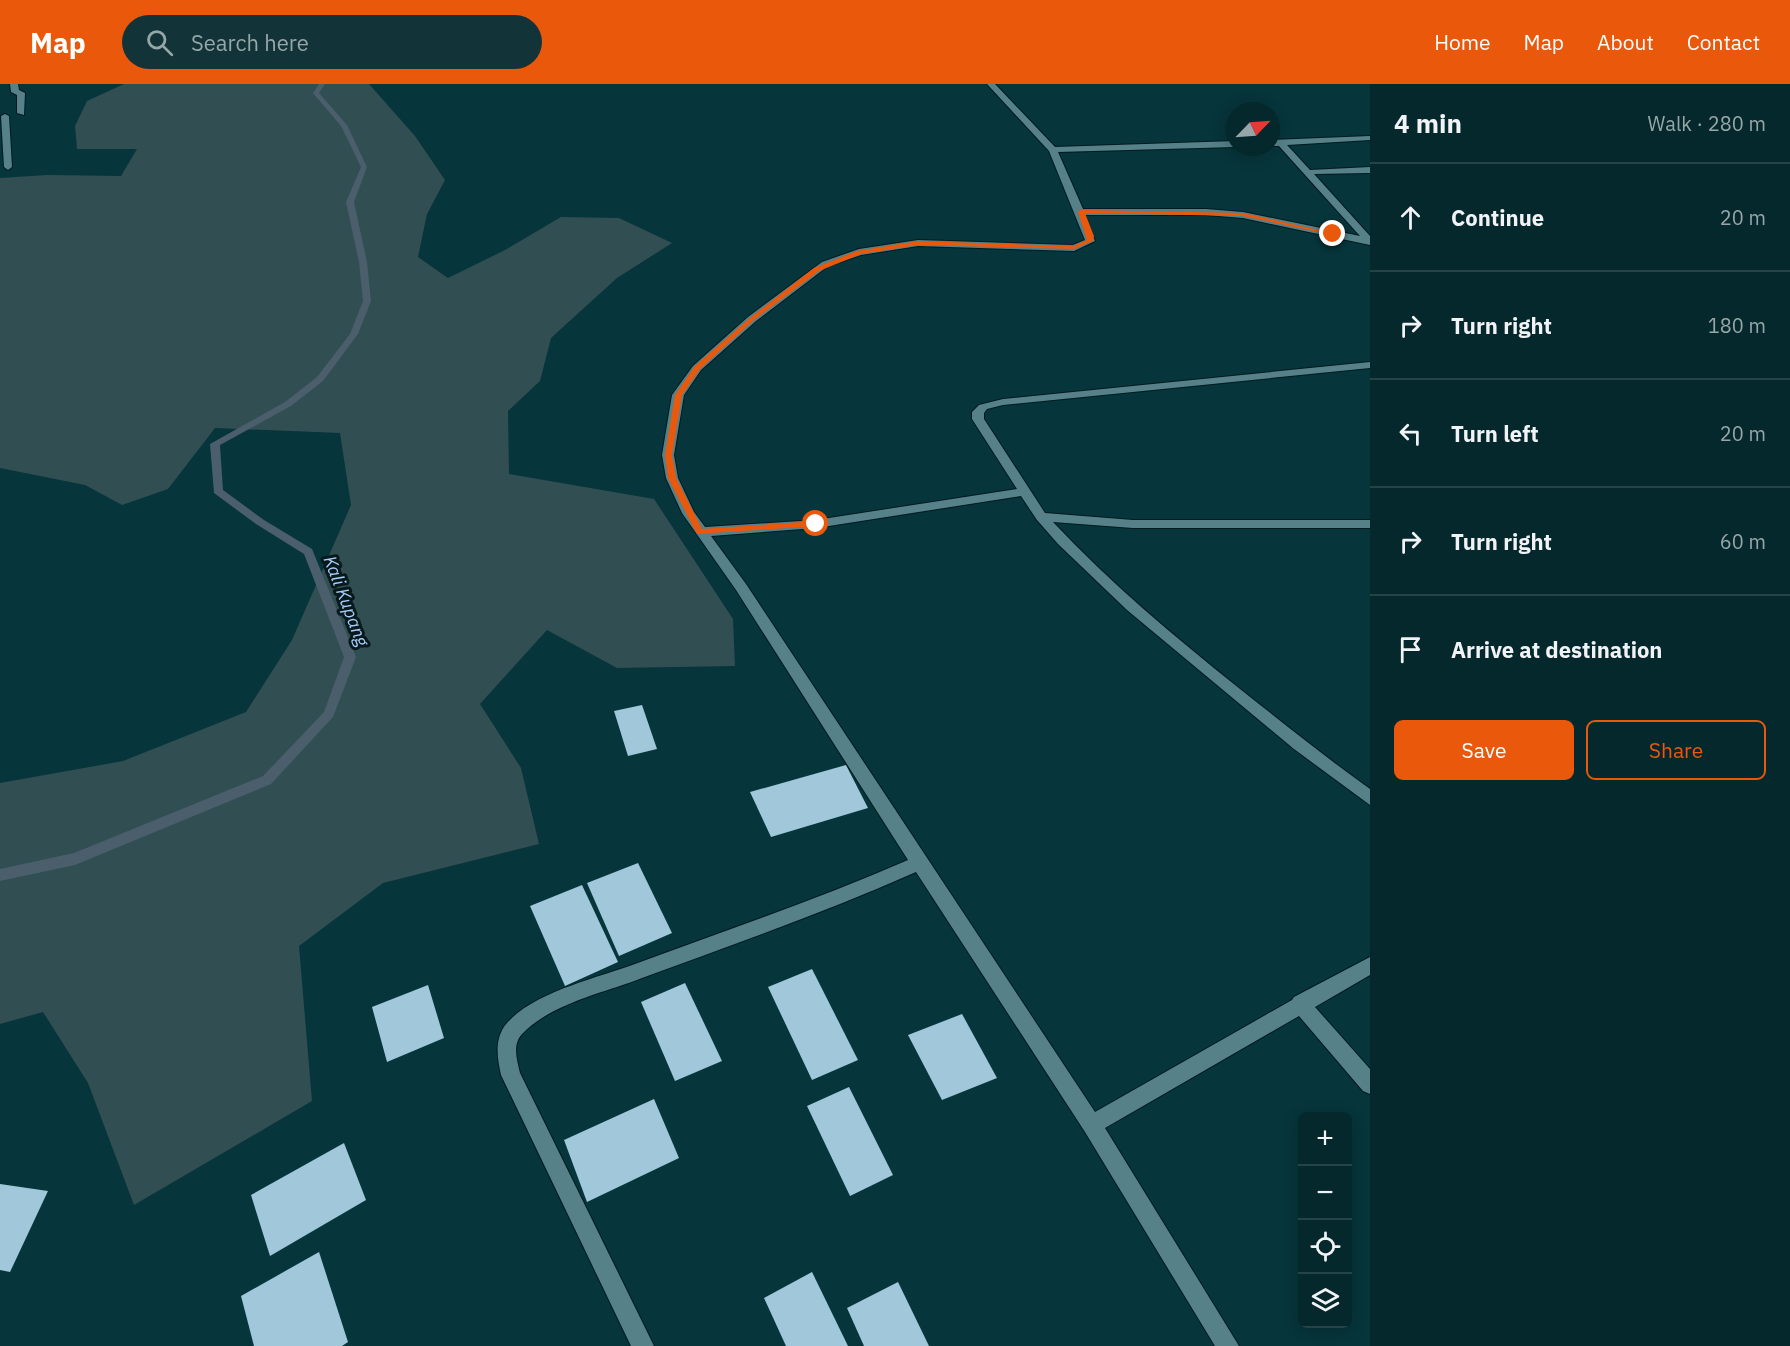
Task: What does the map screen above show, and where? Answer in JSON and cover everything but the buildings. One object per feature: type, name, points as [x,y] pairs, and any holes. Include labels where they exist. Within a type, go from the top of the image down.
[{"type":"street","points":[[8,167],[3,116],[25,113],[21,93],[15,92],[14,84]]},
{"type":"street","points":[[991,84],[1053,150],[1081,212],[1090,241],[1074,248],[918,243],[859,252],[817,269],[752,319],[697,368],[678,395],[668,455],[670,466],[676,487],[700,532],[741,587],[1092,1125],[1228,1346]]},
{"type":"street","points":[[1281,143],[1370,138]]},
{"type":"street","points":[[1281,143],[1310,172],[1369,241]]},
{"type":"street","points":[[1053,150],[1226,144]]},
{"type":"street","points":[[1310,172],[1370,170]]},
{"type":"street","points":[[1081,212],[1243,214],[1369,241]]},
{"type":"street","points":[[1370,365],[1003,402],[983,407],[978,412],[978,418],[1023,492],[1041,517],[1082,563],[1186,654],[1329,769],[1370,798]]},
{"type":"street","points":[[700,532],[816,524],[1023,492]]},
{"type":"street","points":[[1041,517],[1133,524],[1370,524]]},
{"type":"street","points":[[643,1346],[511,1075],[505,1050],[515,1028],[548,1006],[758,926],[852,894],[919,863]]},
{"type":"street","points":[[1092,1125],[1300,1003],[1370,965]]},
{"type":"street","points":[[1300,1003],[1370,1084]]},
{"type":"shaded area","points":[[124,84],[369,84],[415,136],[445,180],[427,214],[418,257],[448,278],[505,250],[561,217],[619,218],[672,243],[617,278],[551,338],[540,381],[508,411],[509,474],[654,499],[733,619],[735,666],[617,668],[547,630],[480,704],[521,768],[539,844],[383,883],[299,946],[312,1101],[134,1205],[88,1083],[43,1012],[0,1024],[0,783],[123,761],[246,712],[292,640],[351,505],[340,433],[215,428],[168,489],[122,505],[85,485],[0,468],[0,178],[47,175],[121,176],[137,149],[77,149],[75,126],[87,101]]},
{"type":"waterway","name":"Kali Kupang","points":[[0,875],[75,859],[267,780],[329,714],[350,657],[308,552],[260,522],[218,491],[215,444],[288,404],[320,379],[354,334],[367,301],[363,262],[350,202],[364,167],[344,125],[316,93],[322,84]]},
{"type":"route","points":[[816,524],[700,532],[688,513],[672,478],[668,455],[678,395],[697,368],[752,319],[817,269],[859,252],[892,245],[918,243],[1074,248],[1090,241],[1081,212],[1243,214],[1333,234]]}]
